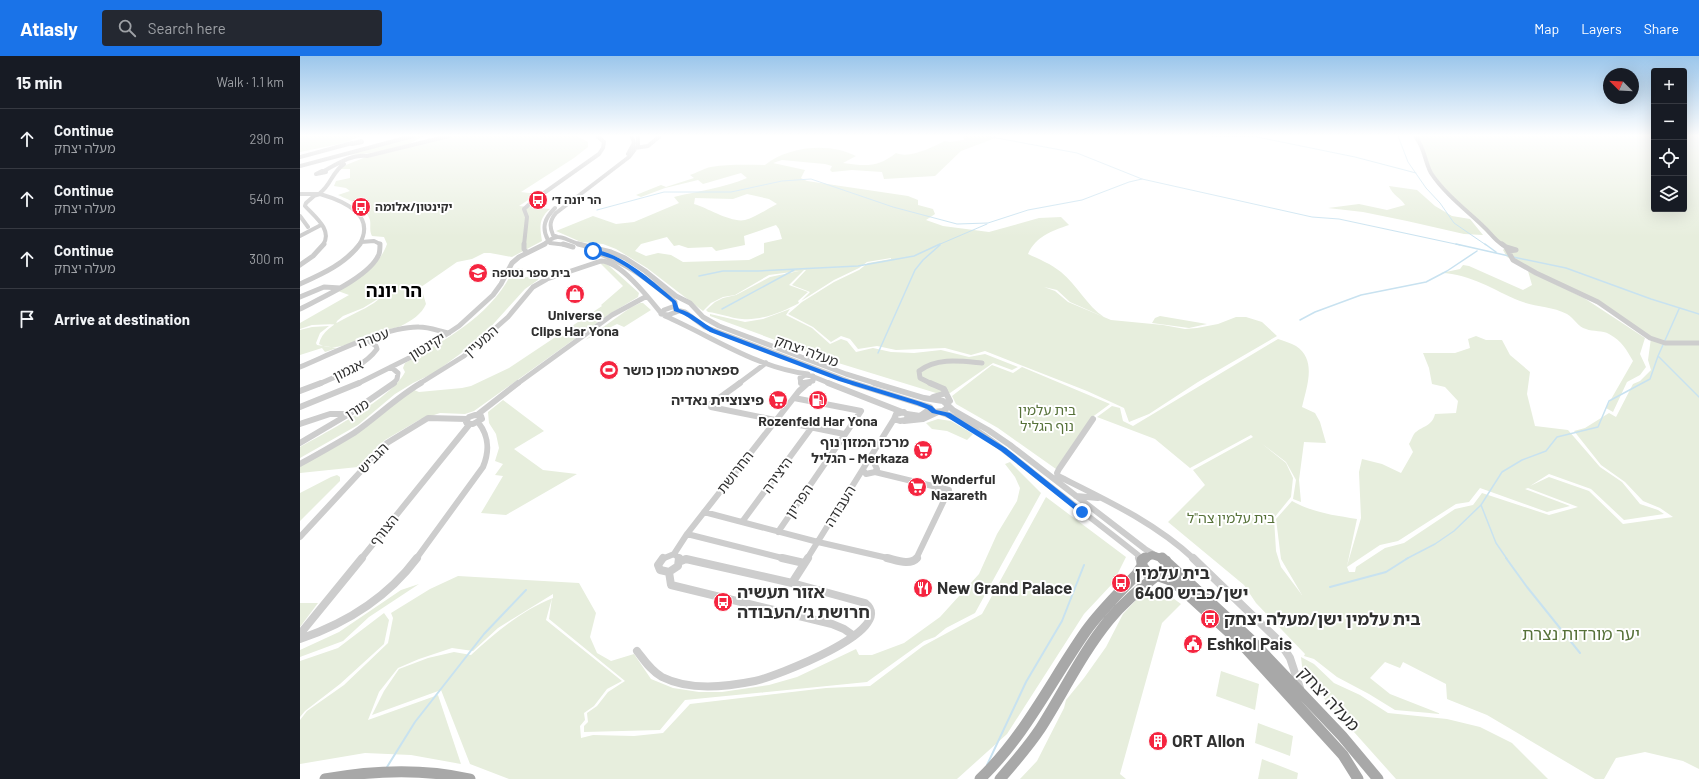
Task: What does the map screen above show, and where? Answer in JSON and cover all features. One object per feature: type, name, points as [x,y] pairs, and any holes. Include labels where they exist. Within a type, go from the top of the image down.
[{"type":"main road","points":[[980,779],[999,761],[1014,742],[1087,630],[1137,574],[1145,557],[1155,555],[1166,561],[1167,571],[1140,588],[1106,625],[1087,652],[1032,741],[1000,779]]},
{"type":"main road","name":"מעלה יצחק","points":[[1166,561],[1249,638],[1342,736],[1378,779]]},
{"type":"main road","points":[[1141,564],[1148,574],[1158,576]]},
{"type":"main road","name":"מעלה יצחק","points":[[1158,576],[1168,578],[1173,581],[1241,643],[1343,755],[1358,779]]},
{"type":"main road","points":[[326,779],[366,772],[391,770],[440,772],[470,779]]},
{"type":"street","points":[[300,265],[316,254],[324,242],[327,234],[305,206],[306,203],[329,187],[332,175],[336,170]]},
{"type":"street","points":[[528,253],[524,249],[526,217],[524,209],[531,202],[577,170]]},
{"type":"street","points":[[551,242],[545,232],[544,223],[552,211],[608,170]]},
{"type":"street","points":[[561,238],[554,236],[551,231],[550,220],[555,213],[614,170]]},
{"type":"street","points":[[1430,170],[1438,183],[1487,230],[1494,240],[1507,249],[1510,257],[1521,265],[1598,302],[1650,338],[1665,342],[1699,344]]},
{"type":"street","points":[[300,194],[318,195],[340,200],[353,208],[365,229],[364,238],[355,251],[342,261],[300,284]]},
{"type":"street","points":[[300,216],[308,227]]},
{"type":"street","points":[[300,236],[321,225]]},
{"type":"street","name":"יקינטון","points":[[300,407],[391,367],[426,348],[477,312],[501,285],[512,264],[528,253],[551,242],[558,242],[561,238]]},
{"type":"street","name":"מעלה יצחק","points":[[561,238],[572,243],[605,250],[625,258],[718,326],[829,368],[924,398],[935,399],[948,403]]},
{"type":"street","points":[[300,309],[340,288],[369,268],[381,248],[378,242],[361,242]]},
{"type":"street","name":"מעלה יצחק","points":[[551,242],[600,253],[620,260],[647,279],[674,302],[677,308],[705,327],[735,340],[841,379],[913,402],[930,408],[932,411],[939,412]]},
{"type":"street","name":"המעיין","points":[[300,464],[353,433],[378,415],[405,392],[454,364],[503,322],[529,290],[547,279],[601,261],[608,261],[647,296],[663,314],[672,317],[712,340],[766,363],[881,406],[890,411],[894,418]]},
{"type":"street","points":[[300,296],[324,287],[340,288]]},
{"type":"street","points":[[468,422],[478,419],[501,395],[619,310],[647,296]]},
{"type":"street","points":[[663,314],[667,309],[677,308],[687,310],[689,304],[682,303],[677,308],[672,317]]},
{"type":"street","name":"המעיין","points":[[655,305],[660,308],[667,309]]},
{"type":"street","name":"עטרה","points":[[300,367],[390,331],[412,327],[449,333]]},
{"type":"street","name":"אגמון","points":[[300,391],[359,365],[374,356],[377,349],[376,346],[367,340]]},
{"type":"street","points":[[982,363],[943,362],[928,365],[919,371],[920,378],[930,384],[943,388],[948,403],[953,410],[988,430],[1016,450],[1145,549],[1155,555]]},
{"type":"street","points":[[766,363],[711,404],[711,407],[844,434]]},
{"type":"street","name":"מורן","points":[[300,444],[349,414],[393,384],[397,379],[398,373],[391,367]]},
{"type":"street","name":"המעיין","points":[[787,370],[794,374],[800,381]]},
{"type":"street","points":[[800,381],[801,377],[810,379]]},
{"type":"street","points":[[800,381],[810,379]]},
{"type":"street","name":"המעיין","points":[[810,379],[916,416]]},
{"type":"street","name":"החרושת","points":[[674,554],[704,512],[810,379]]},
{"type":"street","name":"החרושת","points":[[799,391],[800,381]]},
{"type":"street","points":[[916,416],[924,414],[930,408],[931,403],[943,394],[944,391]]},
{"type":"street","name":"הפריון","points":[[778,532],[861,411],[794,398]]},
{"type":"street","points":[[913,402],[922,409],[921,413],[916,416]]},
{"type":"street","points":[[903,421],[908,417],[904,413],[898,413],[894,418],[903,421],[923,419],[946,410],[948,403]]},
{"type":"street","points":[[300,424],[333,413],[343,412],[349,414]]},
{"type":"street","points":[[939,412],[947,414],[965,424],[1004,450],[1138,555],[1141,564]]},
{"type":"street","name":"הגביש","points":[[300,537],[387,443],[428,418],[434,417],[468,422]]},
{"type":"street","name":"העבודה","points":[[792,584],[890,428],[894,418]]},
{"type":"street","points":[[300,639],[324,631],[355,615],[395,585],[406,572],[483,467],[487,458],[489,446],[488,440],[478,419]]},
{"type":"street","points":[[1094,419],[1057,473],[1058,476],[1065,481],[1106,499],[1144,520],[1177,543],[1231,593],[1286,649],[1304,696]]},
{"type":"street","name":"העבודה","points":[[890,428],[903,421]]},
{"type":"street","name":"הצורף","points":[[300,634],[468,422]]},
{"type":"street","name":"היצירה","points":[[742,522],[812,427]]},
{"type":"street","points":[[871,457],[877,469],[874,472]]},
{"type":"street","points":[[704,512],[818,542],[907,562],[915,560],[949,490],[874,472],[866,474],[863,470]]},
{"type":"street","points":[[1076,496],[1106,499]]},
{"type":"street","points":[[687,534],[804,563]]},
{"type":"street","points":[[674,554],[679,556],[680,561],[678,566],[669,572],[660,570],[658,562],[666,556],[674,554]]},
{"type":"street","points":[[637,650],[651,668],[660,676],[670,680],[701,685],[727,685],[755,681],[778,674],[827,652],[854,636],[869,624],[871,611],[869,606],[792,584],[686,559],[680,561]]},
{"type":"street","points":[[669,572],[671,585],[832,624],[844,629],[854,636]]},
{"type":"green space","points":[[350,170],[556,170],[521,192],[537,194],[519,206],[550,209],[543,216],[540,228],[542,241],[512,257],[484,253],[472,259],[457,262],[421,287],[426,304],[424,308],[416,317],[401,326],[381,331],[349,344],[326,347],[319,344],[322,336],[335,324],[312,325],[300,329],[300,323],[349,295],[338,291],[373,266],[379,259],[387,244],[384,237],[372,236],[370,220],[368,215],[361,207],[338,195],[350,191],[346,188],[334,186],[336,181],[350,178]],"holes":[[[381,297],[374,303],[336,323],[343,316],[363,308]]]},
{"type":"green space","points":[[704,170],[804,170],[805,170],[801,178],[807,181],[908,196],[918,200],[918,205],[933,209],[935,214],[926,220],[943,226],[989,232],[1039,218],[1061,217],[1069,225],[1040,238],[1028,254],[1049,264],[1061,272],[1092,307],[1104,317],[1070,302],[1057,290],[1044,287],[1055,291],[1068,302],[1111,320],[1163,325],[1185,329],[1218,324],[1236,317],[1246,317],[1262,322],[1277,336],[1198,382],[1149,414],[1129,422],[1124,408],[1087,391],[985,351],[971,355],[945,348],[896,350],[877,346],[858,349],[850,339],[841,336],[831,342],[813,327],[788,314],[802,302],[834,282],[859,270],[868,263],[891,258],[867,262],[859,268],[834,280],[801,301],[810,292],[792,285],[806,270],[804,270],[789,285],[808,292],[798,301],[799,303],[786,310],[764,317],[756,319],[742,319],[708,312],[706,310],[715,302],[723,298],[736,295],[770,277],[799,271],[769,275],[735,295],[723,297],[711,303],[703,311],[647,268],[616,249],[603,244],[581,242],[556,231],[593,216],[616,224],[634,222],[679,203],[674,197],[720,187],[747,178],[741,173],[703,184],[698,180],[665,188],[641,197],[636,195],[661,185],[666,187],[694,178],[690,175]],"holes":[[[747,194],[769,199],[777,204],[745,220],[726,217],[694,204],[695,198],[733,199]],[[776,225],[782,239],[764,243],[764,253],[749,260],[683,262],[671,255],[658,253],[646,256],[635,251],[641,244],[667,237],[674,246],[679,245],[688,248],[712,247],[716,251],[745,245],[744,236]]]},
{"type":"green space","points":[[830,170],[942,170],[935,176],[884,179],[882,172],[852,170],[832,172]]},
{"type":"green space","name":"יער מורדות נצרת","points":[[1430,170],[1651,170],[1651,212],[1687,212],[1687,170],[1699,170],[1699,769],[1683,761],[1645,752],[1616,758],[1604,779],[1595,779],[1487,715],[1447,699],[1446,684],[1403,662],[1400,668],[1385,662],[1370,678],[1390,694],[1441,714],[1395,710],[1337,677],[1314,659],[1304,656],[1305,654],[1256,603],[1244,585],[1168,522],[1205,485],[1193,470],[1253,437],[1251,435],[1190,468],[1155,439],[1097,417],[1112,406],[1120,408],[1123,421],[1133,426],[1278,339],[1296,346],[1306,358],[1309,374],[1302,407],[1315,413],[1320,422],[1326,443],[1304,442],[1299,480],[1301,502],[1293,499],[1296,480],[1286,462],[1261,443],[1286,463],[1293,478],[1291,497],[1274,518],[1276,551],[1281,567],[1302,595],[1281,559],[1276,519],[1292,501],[1316,511],[1357,519],[1347,566],[1361,518],[1359,472],[1362,459],[1382,464],[1401,473],[1413,452],[1409,444],[1414,434],[1429,424],[1434,418],[1435,414],[1456,413],[1458,401],[1445,387],[1432,384],[1429,368],[1423,353],[1455,353],[1470,348],[1468,339],[1476,336],[1486,340],[1502,340],[1510,355],[1530,372],[1527,394],[1535,426],[1568,430],[1600,467],[1622,482],[1640,504],[1658,510],[1664,514],[1624,520],[1591,489],[1549,474],[1530,486],[1549,477],[1589,491],[1623,524],[1673,517],[1660,508],[1643,501],[1625,482],[1601,465],[1574,431],[1585,428],[1609,413],[1616,417],[1633,384],[1640,381],[1651,370],[1648,360],[1651,338],[1618,315],[1507,257],[1503,250],[1505,248],[1504,243],[1488,234],[1455,202]],"holes":[[[1480,488],[1547,512],[1570,506],[1525,489],[1528,488],[1578,507],[1549,515],[1482,493],[1473,505],[1455,509],[1404,543],[1385,548],[1356,567],[1355,572],[1349,572],[1347,567],[1380,545],[1398,541],[1456,504],[1469,502]]]},
{"type":"green space","points":[[1389,186],[1417,190],[1435,206],[1452,216],[1470,219],[1483,235],[1464,234],[1363,212],[1328,208],[1359,204],[1387,210],[1405,205],[1392,192]]},
{"type":"green space","points":[[600,263],[607,264],[639,293],[638,297],[608,315],[474,411],[465,414],[440,413],[419,420],[385,440],[358,467],[300,473],[300,467],[414,390],[419,392],[471,386],[509,368],[602,306],[601,305],[623,286]]},
{"type":"green space","points":[[1463,265],[1469,266],[1523,290],[1532,285],[1528,271],[1584,298],[1645,338],[1640,354],[1646,367],[1640,375],[1627,382],[1613,412],[1606,408],[1633,361],[1620,342],[1607,333],[1583,328],[1567,314],[1561,311],[1520,301],[1472,279],[1441,273],[1460,269]]},
{"type":"green space","points":[[514,268],[523,268],[520,277],[539,277],[538,280],[525,289],[487,331],[460,354],[434,373],[395,394],[358,425],[300,458],[300,447],[342,424],[387,393],[405,372],[403,368],[405,363],[453,335],[482,312],[505,284]]},
{"type":"green space","points":[[643,303],[651,310],[624,327],[617,324],[585,340],[630,308]]},
{"type":"green space","points":[[790,309],[786,315],[812,328],[830,344],[841,339],[847,341],[856,352],[873,348],[891,352],[914,353],[941,350],[969,357],[985,354],[1018,367],[1012,370],[993,363],[950,393],[936,393],[835,362],[710,316],[710,314],[745,322],[763,319]]},
{"type":"green space","points":[[1160,316],[1207,324],[1189,328],[1152,323],[1155,318]]},
{"type":"green space","points":[[329,326],[320,333],[316,343],[317,345],[337,348],[325,352],[322,348],[300,355],[300,330],[312,327]]},
{"type":"green space","name":"בית עלמין נוף הגליל","points":[[992,365],[1013,373],[1022,367],[1110,404],[1091,418],[1056,469],[998,428],[956,404],[952,396]]},
{"type":"green space","points":[[503,400],[544,431],[514,449],[543,470],[577,474],[506,515],[481,513],[503,476],[495,475],[503,464],[495,461],[499,448],[496,434],[489,423],[488,412]]},
{"type":"green space","points":[[938,419],[951,421],[973,434],[967,440],[947,431],[932,429],[926,423]]},
{"type":"green space","points":[[1010,462],[1041,493],[975,613],[946,628],[935,637],[924,641],[867,682],[685,700],[660,730],[584,732],[584,726],[588,722],[587,713],[597,706],[608,692],[625,681],[549,619],[553,594],[498,628],[473,651],[452,648],[398,668],[379,692],[368,720],[438,695],[461,764],[411,755],[365,753],[300,764],[300,720],[307,711],[344,685],[388,643],[393,618],[391,613],[430,589],[458,576],[579,583],[596,613],[590,637],[597,653],[611,661],[634,654],[651,679],[673,688],[699,692],[722,692],[769,685],[797,677],[856,649],[859,655],[872,655],[904,643],[940,617],[979,574],[997,534],[1017,501],[1020,488],[1015,477],[1005,464]]},
{"type":"green space","points":[[337,475],[340,477],[340,481],[300,521],[300,493]]},
{"type":"green space","points":[[1046,497],[1126,557],[1113,583],[1084,614],[1007,734],[957,779],[509,779],[470,764],[441,690],[372,715],[384,691],[399,669],[428,658],[454,652],[471,655],[509,623],[530,609],[552,598],[546,620],[622,681],[607,689],[594,706],[584,713],[585,720],[580,726],[581,738],[593,735],[634,736],[663,733],[690,704],[826,688],[870,686],[923,646],[982,614]]},
{"type":"green space","points":[[419,584],[369,617],[343,641],[300,657],[300,650],[339,632],[401,590]]},
{"type":"green space","points":[[1150,594],[1170,596],[1181,604],[1162,623],[1120,774],[1126,779],[1020,779],[1037,761],[1064,708],[1066,700],[1106,647],[1123,614],[1139,597]]},
{"type":"green space","points":[[300,603],[318,603],[300,627]]},
{"type":"green space","points":[[384,613],[389,620],[384,644],[340,684],[305,711],[300,717],[300,661],[338,648]]},
{"type":"green space","points":[[1301,657],[1314,664],[1334,683],[1360,695],[1388,713],[1447,719],[1480,727],[1512,743],[1548,779],[1396,779],[1303,675]]},
{"type":"green space","points":[[1221,671],[1259,684],[1255,710],[1216,696]]},
{"type":"green space","points":[[1258,723],[1293,736],[1290,756],[1255,743]]},
{"type":"green space","points":[[1262,759],[1298,773],[1297,779],[1258,779]]},
{"type":"waterway","points":[[1119,170],[1142,179]]},
{"type":"waterway","points":[[1404,170],[1416,173]]},
{"type":"waterway","points":[[1416,173],[1454,223],[1486,245]]},
{"type":"waterway","points":[[597,210],[664,192],[731,192],[782,181],[811,179],[893,207],[957,224],[988,223],[1028,210],[1082,200],[1129,182],[1142,179]]},
{"type":"waterway","points":[[1142,179],[1312,217],[1339,219],[1460,245]]},
{"type":"waterway","points":[[938,245],[987,224]]},
{"type":"waterway","points":[[699,276],[723,271],[758,271],[858,266],[914,256],[940,244]]},
{"type":"waterway","points":[[1456,244],[1509,256]]},
{"type":"waterway","points":[[1485,244],[1496,252]]},
{"type":"waterway","points":[[878,353],[915,270],[923,260],[940,245]]},
{"type":"waterway","points":[[1300,320],[1315,312],[1361,295],[1426,282],[1447,271],[1477,251]]},
{"type":"waterway","points":[[1513,257],[1566,268],[1651,299],[1699,314]]},
{"type":"waterway","points":[[722,309],[794,270]]},
{"type":"waterway","points":[[1658,356],[1679,309]]},
{"type":"waterway","points":[[1481,505],[1502,472],[1522,460],[1546,451],[1557,437],[1598,427],[1609,401],[1650,379],[1658,356]]},
{"type":"waterway","points":[[1658,356],[1699,397]]},
{"type":"waterway","points":[[1406,559],[1435,544],[1454,531],[1481,505]]},
{"type":"waterway","points":[[1481,505],[1496,543],[1507,559]]},
{"type":"waterway","points":[[1330,587],[1386,572],[1408,558]]},
{"type":"waterway","points":[[1506,558],[1527,587],[1580,653]]},
{"type":"waterway","points":[[987,765],[1026,682],[1062,621],[1084,565]]},
{"type":"waterway","points":[[387,767],[415,722],[484,634],[526,590]]},
{"type":"place","name":"הר יונה ד׳","points":[[538,200]]},
{"type":"place","name":"יקינטון/אלומה","points":[[361,207]]},
{"type":"place","name":"בית ספר נטופה","points":[[478,273]]},
{"type":"place","name":"Universe Clips Har Yona","points":[[575,294]]},
{"type":"place","name":"ספארטה מכון כושר","points":[[609,370]]},
{"type":"place","name":"פיצוציית נאדיה","points":[[778,400]]},
{"type":"place","name":"Rozenfeld Har Yona","points":[[818,400]]},
{"type":"place","name":"מרכז המזון נוף הגליל - Merkaza","points":[[923,450]]},
{"type":"place","name":"Wonderful Nazareth","points":[[917,487]]},
{"type":"place","name":"בית עלמין ישן/כביש 6400","points":[[1121,583]]},
{"type":"place","name":"New Grand Palace","points":[[923,588]]},
{"type":"place","name":"אזור תעשיה חרושת ג׳/העבודה","points":[[723,602]]},
{"type":"place","name":"בית עלמין ישן/מעלה יצחק","points":[[1210,619]]},
{"type":"place","name":"Eshkol Pais","points":[[1193,644]]},
{"type":"place","name":"ORT Allon","points":[[1158,741]]},
{"type":"district","name":"הר יונה","points":[[394,291]]},
{"type":"route","points":[[593,251],[614,258],[630,267],[674,302],[676,304],[676,310],[685,312],[705,327],[841,379],[930,407],[930,409],[934,412],[947,414],[1004,450],[1082,512]]},
{"type":"park label","name":"בית עלמין צה\"ל","points":[[1231,518]]}]
